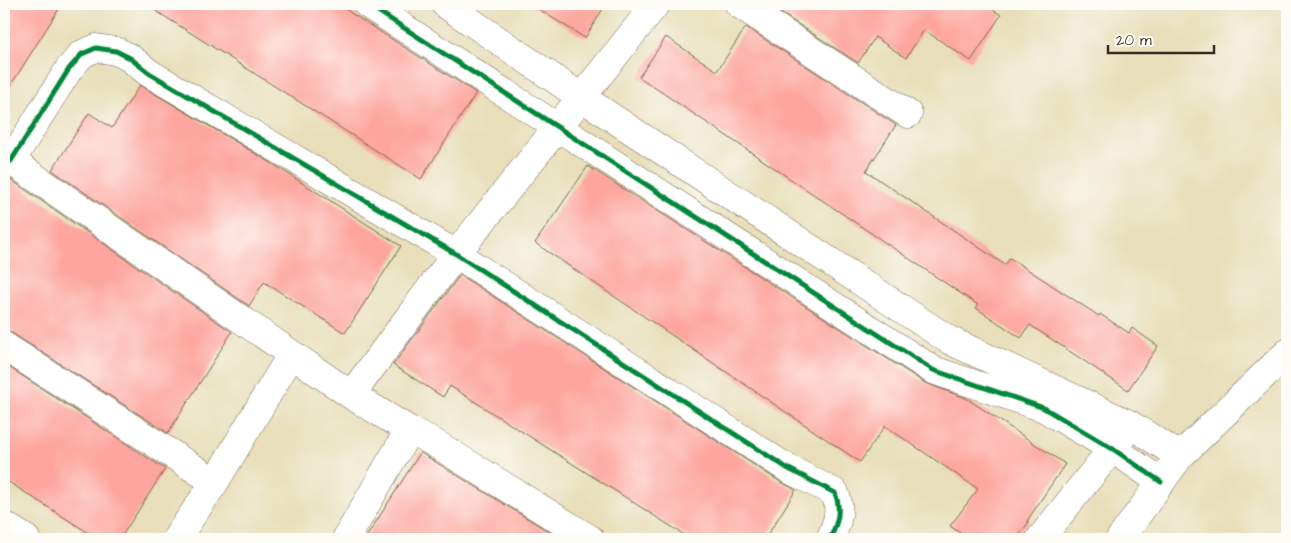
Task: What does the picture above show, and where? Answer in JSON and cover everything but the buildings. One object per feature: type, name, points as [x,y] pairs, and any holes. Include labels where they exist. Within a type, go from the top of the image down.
[{"type":"street","points":[[367,4],[933,370],[1044,408],[1112,449],[1161,482]]},
{"type":"street","points":[[445,4],[581,97],[949,340],[1131,425],[1180,456]]},
{"type":"street","points":[[351,395],[456,254],[656,4]]},
{"type":"street","points":[[739,4],[908,114]]},
{"type":"street","points":[[590,539],[428,439],[409,430],[351,395],[8,159],[69,69],[82,54],[96,48],[116,51],[130,58],[149,73],[456,254],[787,468],[835,493],[839,509],[837,523],[830,539]]},
{"type":"street","points":[[933,370],[949,340]]},
{"type":"street","points":[[4,346],[215,482]]},
{"type":"street","points":[[1120,539],[1180,456],[1287,353]]},
{"type":"street","points":[[176,539],[215,482],[291,354]]},
{"type":"street","points":[[1040,539],[1131,425]]},
{"type":"street","points":[[346,539],[409,430]]},
{"type":"street","points":[[4,525],[26,539]]},
{"type":"cycle path","points":[[367,4],[933,370],[1044,408],[1113,449],[1161,482]]},
{"type":"cycle path","points":[[11,161],[69,69],[82,54],[96,48],[116,51],[130,58],[149,73],[456,254],[787,468],[835,493],[838,517],[830,539]]}]
